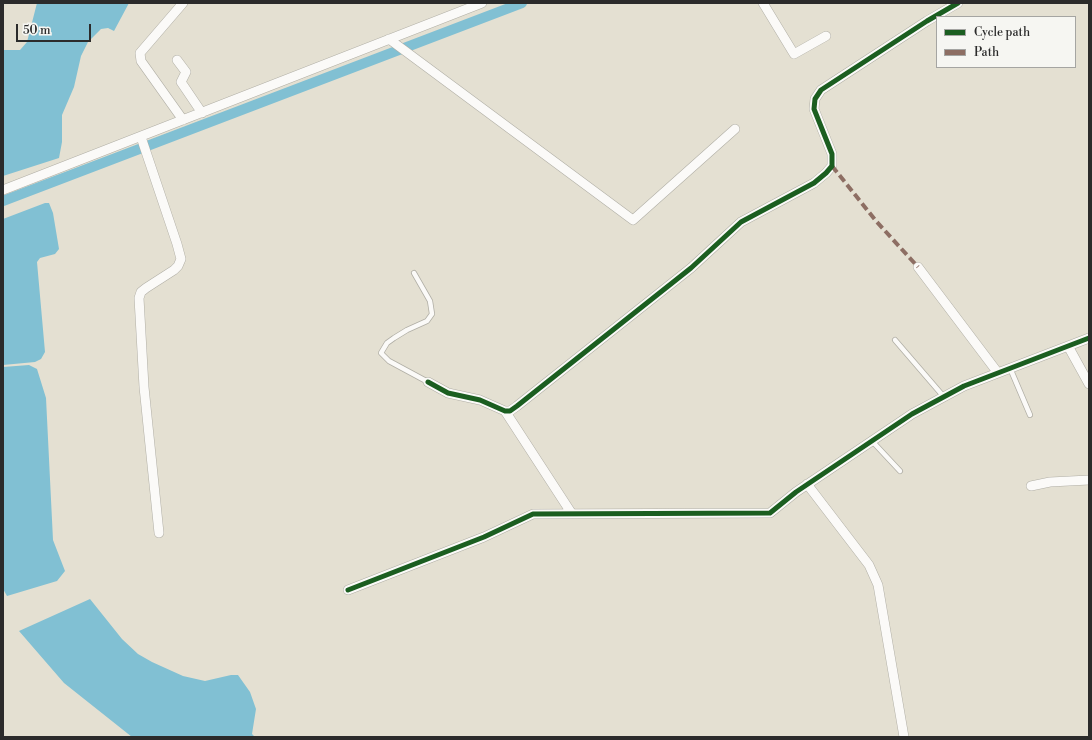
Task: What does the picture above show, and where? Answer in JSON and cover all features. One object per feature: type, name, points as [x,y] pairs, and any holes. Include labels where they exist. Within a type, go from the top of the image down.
[{"type":"street","points":[[183,3],[140,53],[141,61],[183,120]]},
{"type":"street","points":[[3,190],[142,140],[183,120],[482,3]]},
{"type":"street","points":[[764,3],[794,54],[826,36]]},
{"type":"street","points":[[428,382],[448,393],[480,400],[505,411],[510,411],[518,406],[691,268],[741,222],[814,183],[826,173],[832,166],[832,154],[814,109],[815,99],[821,90],[927,20],[958,3]]},
{"type":"street","points":[[389,40],[633,220],[735,129]]},
{"type":"street","points":[[177,60],[186,72],[181,82],[202,113]]},
{"type":"street","points":[[142,140],[181,259],[178,266],[174,270],[146,288],[141,292],[139,298],[144,387],[159,533]]},
{"type":"street","points":[[918,267],[998,373]]},
{"type":"street","points":[[348,590],[484,537],[534,514],[770,513],[807,484],[912,414],[964,386],[1089,338]]},
{"type":"street","points":[[1068,346],[1089,384]]},
{"type":"street","points":[[505,411],[572,514]]},
{"type":"street","points":[[1030,486],[1050,482],[1089,480]]},
{"type":"street","points":[[807,484],[869,565],[878,585],[904,737]]},
{"type":"lane","points":[[414,273],[430,301],[432,314],[426,321],[407,330],[387,343],[381,353],[389,361],[428,382]]},
{"type":"lane","points":[[895,340],[944,397]]},
{"type":"lane","points":[[1010,368],[1030,415]]},
{"type":"lane","points":[[872,441],[900,471]]},
{"type":"water","points":[[37,3],[129,3],[114,31],[108,28],[101,29],[88,42],[81,56],[74,87],[62,115],[62,142],[59,158],[3,176],[3,50],[20,50],[27,42]]},
{"type":"water","points":[[45,203],[49,203],[53,213],[59,249],[55,254],[40,258],[37,262],[45,352],[41,359],[35,362],[3,365],[3,219]]},
{"type":"water","points":[[29,365],[37,369],[46,398],[53,540],[65,571],[57,581],[7,596],[3,589],[3,367]]},
{"type":"water","points":[[90,599],[122,639],[138,654],[152,662],[183,676],[205,681],[231,675],[238,675],[250,692],[256,709],[252,734],[255,737],[132,737],[64,683],[19,631]]},
{"type":"waterway","points":[[3,201],[522,3]]},
{"type":"marked path","points":[[832,166],[876,221],[918,267]]},
{"type":"cycle path","points":[[428,382],[448,393],[480,400],[505,411],[510,411],[517,406],[691,268],[741,222],[814,183],[826,173],[832,166],[832,154],[814,109],[815,99],[821,90],[927,21],[958,3]]},
{"type":"cycle path","points":[[348,590],[484,537],[533,514],[770,513],[796,492],[912,414],[964,386],[1089,338]]}]
